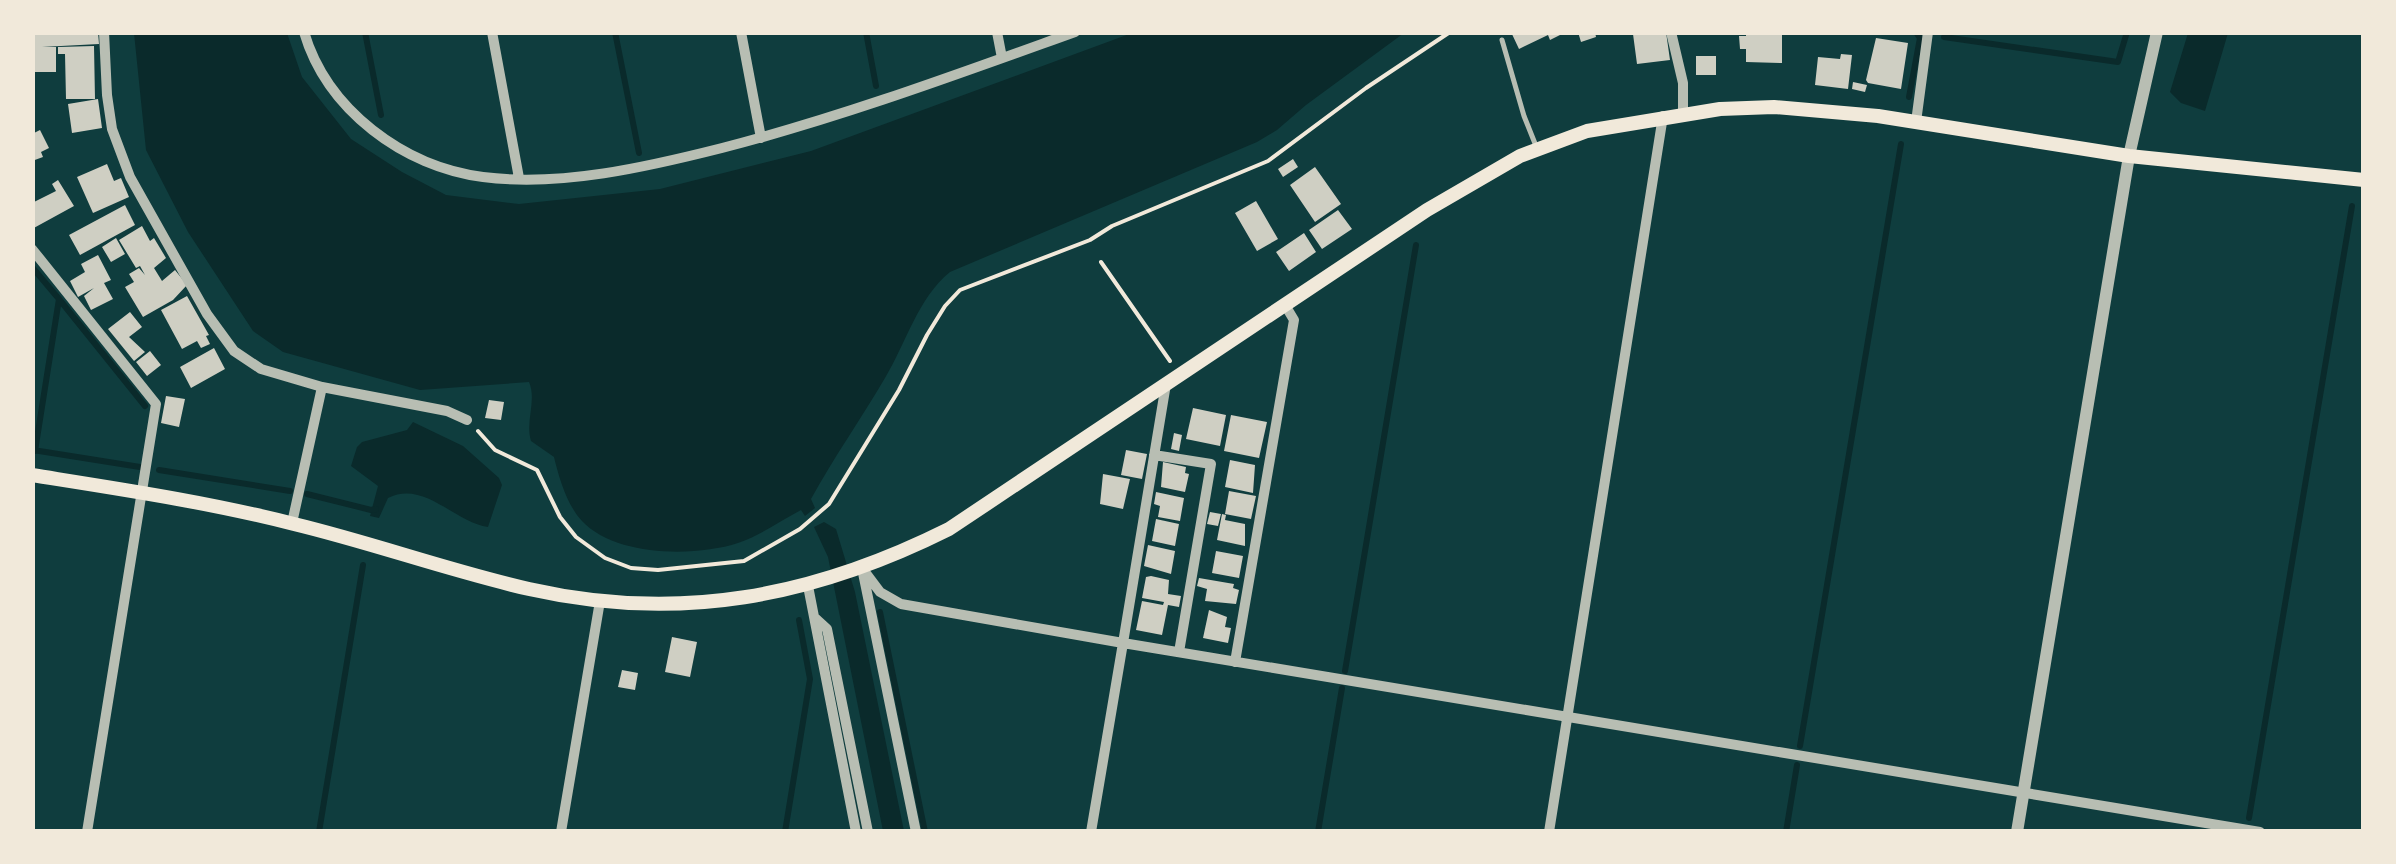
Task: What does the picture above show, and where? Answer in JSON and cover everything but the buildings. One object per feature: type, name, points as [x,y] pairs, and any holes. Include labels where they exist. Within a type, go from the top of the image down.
[{"type":"main road","points":[[32,475],[292,523],[527,588],[600,601],[654,605],[768,595],[858,569],[949,529],[1427,210],[1520,156],[1586,131],[1663,116],[1774,107],[1916,122],[2130,156],[2364,180]]},
{"type":"street","points":[[104,32],[112,129],[130,177],[207,314],[234,352],[261,369],[322,387],[447,412],[467,420]]},
{"type":"street","points":[[304,32],[323,74],[341,100],[386,141],[450,171],[484,178],[600,174],[655,165],[877,104],[1075,32]]},
{"type":"street","points":[[492,32],[520,178]]},
{"type":"street","points":[[741,32],[761,138]]},
{"type":"street","points":[[997,32],[1002,58]]},
{"type":"street","points":[[1671,32],[1682,83],[1683,114]]},
{"type":"street","points":[[1916,122],[1928,32]]},
{"type":"street","points":[[2017,832],[2130,156],[2157,32]]},
{"type":"street","points":[[1549,832],[1663,116]]},
{"type":"street","points":[[32,249],[156,404],[87,832]]},
{"type":"street","points":[[1235,662],[1294,320],[1285,305]]},
{"type":"street","points":[[1091,832],[1154,455],[1173,380]]},
{"type":"street","points":[[292,523],[322,387]]},
{"type":"street","points":[[1154,455],[1211,464],[1179,652]]},
{"type":"street","points":[[858,569],[880,592],[900,604],[2260,832]]},
{"type":"street","points":[[858,569],[916,832]]},
{"type":"street","points":[[808,586],[856,832]]},
{"type":"street","points":[[561,832],[600,601]]},
{"type":"street","points":[[814,617],[827,629],[868,832]]},
{"type":"lane","points":[[1502,40],[1538,150]]},
{"type":"path","points":[[467,420],[495,450],[537,470],[560,518],[576,537],[605,558],[631,568],[658,570],[744,561],[800,529],[829,504],[899,390],[936,320],[960,290],[1090,240],[1112,226],[1268,161],[1450,32]]},
{"type":"path","points":[[1101,262],[1173,380]]},
{"type":"water","points":[[134,33],[287,33],[302,77],[351,139],[446,195],[519,204],[660,189],[811,151],[1132,33],[1404,33],[1257,142],[950,272],[929,295],[885,378],[820,483],[811,499],[815,508],[805,516],[801,510],[738,543],[679,552],[615,542],[582,521],[568,499],[554,457],[531,441],[529,382],[420,390],[283,352],[253,331],[188,232],[146,150]]},
{"type":"water","points":[[2188,33],[2228,33],[2205,111],[2181,103],[2170,92]]},
{"type":"water","points":[[413,422],[463,446],[499,478],[502,485],[488,527],[414,494],[388,498],[379,518],[370,516],[378,486],[351,466],[357,447],[362,442],[407,430]]},
{"type":"water","points":[[824,522],[836,529],[855,592],[904,831],[883,831],[828,557],[814,527]]},
{"type":"waterway","points":[[365,32],[381,115]]},
{"type":"waterway","points":[[615,32],[639,153]]},
{"type":"waterway","points":[[866,32],[876,86]]},
{"type":"waterway","points":[[1909,97],[1920,38],[1916,32]]},
{"type":"waterway","points":[[1944,37],[2118,62],[2127,32]]},
{"type":"waterway","points":[[1800,746],[1901,144]]},
{"type":"waterway","points":[[2249,818],[2352,206]]},
{"type":"waterway","points":[[1345,671],[1416,245]]},
{"type":"waterway","points":[[32,267],[59,299]]},
{"type":"waterway","points":[[35,451],[59,299],[145,406]]},
{"type":"waterway","points":[[33,450],[140,467]]},
{"type":"waterway","points":[[159,470],[290,491]]},
{"type":"waterway","points":[[307,494],[376,509]]},
{"type":"waterway","points":[[319,832],[363,565]]},
{"type":"waterway","points":[[880,612],[925,832]]},
{"type":"waterway","points":[[785,832],[810,679],[799,620]]},
{"type":"waterway","points":[[1318,832],[1342,688]]},
{"type":"waterway","points":[[1786,832],[1797,765]]}]
